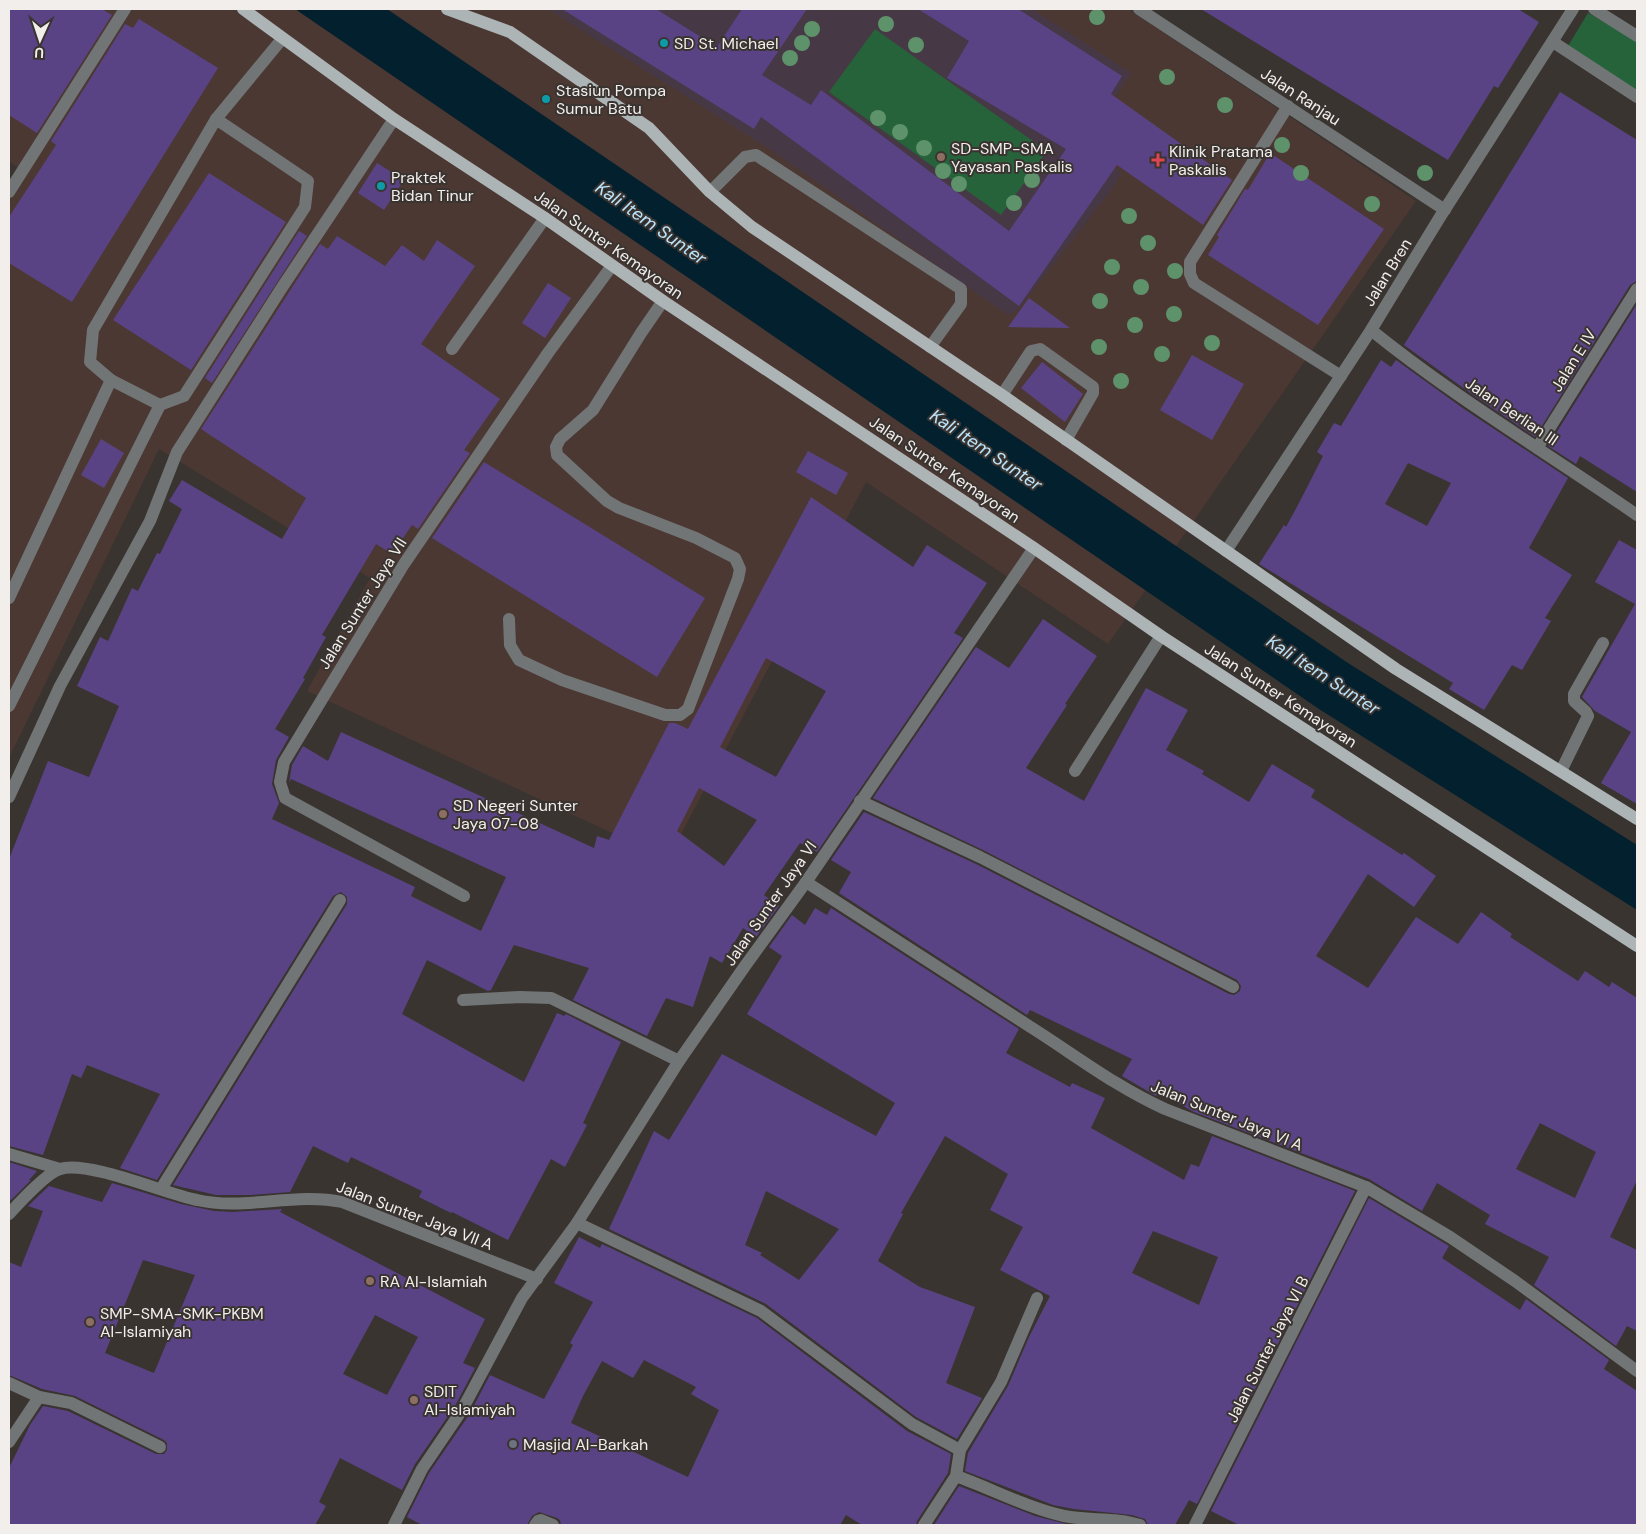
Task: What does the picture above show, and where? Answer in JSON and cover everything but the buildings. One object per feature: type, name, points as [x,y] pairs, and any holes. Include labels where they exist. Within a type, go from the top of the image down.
[{"type":"main road","name":"Jalan Sunter Kemayoran","points":[[243,9],[394,119],[545,218],[663,301],[1034,548],[1162,636],[1637,946]]},
{"type":"main road","points":[[447,9],[510,32],[649,128],[710,192],[752,227],[1002,395],[1396,669],[1637,819]]},
{"type":"street","points":[[9,192],[125,9]]},
{"type":"street","name":"Jalan Ranjau","points":[[1139,9],[1445,210]]},
{"type":"street","name":"Jalan Bren","points":[[1226,551],[1371,330],[1573,9]]},
{"type":"street","points":[[1594,9],[1637,36]]},
{"type":"street","points":[[160,405],[110,380],[90,362],[93,330],[216,119],[282,39]]},
{"type":"street","points":[[1553,42],[1637,98]]},
{"type":"street","points":[[1288,106],[1190,262],[1190,274],[1194,282],[1341,376]]},
{"type":"street","points":[[9,706],[160,405],[184,396],[306,207],[308,181],[216,119]]},
{"type":"street","points":[[9,797],[60,686],[150,522],[177,452],[394,119]]},
{"type":"street","points":[[710,192],[745,157],[756,155],[961,289],[961,304],[930,347]]},
{"type":"street","points":[[452,349],[545,218]]},
{"type":"street","name":"Jalan Sunter Jaya VII","points":[[464,896],[285,798],[280,782],[284,762],[404,564],[548,354],[611,266]]},
{"type":"street","name":"Jalan E IV","points":[[1537,448],[1637,289]]},
{"type":"street","points":[[509,619],[510,645],[520,660],[562,680],[665,715],[680,715],[688,709],[738,579],[740,569],[735,558],[696,538],[619,508],[607,501],[557,454],[556,447],[560,439],[593,410],[663,301]]},
{"type":"street","name":"Jalan Berlian III","points":[[1371,330],[1409,360],[1637,515]]},
{"type":"street","points":[[1002,395],[1031,351],[1040,349],[1094,387],[1093,393],[1066,440]]},
{"type":"street","points":[[9,598],[110,380]]},
{"type":"street","name":"Jalan Sunter Jaya VI","points":[[396,1522],[422,1469],[462,1410],[522,1298],[577,1223],[679,1061],[806,882],[1034,548]]},
{"type":"street","points":[[1075,771],[1162,636]]},
{"type":"street","points":[[1561,771],[1588,716],[1574,701],[1574,694],[1603,643]]},
{"type":"street","points":[[860,801],[980,857],[1233,987]]},
{"type":"street","name":"Jalan Sunter Jaya VI A","points":[[806,882],[1059,1045],[1119,1086],[1139,1097],[1366,1187],[1450,1237],[1515,1281],[1637,1371]]},
{"type":"street","points":[[160,1189],[340,900]]},
{"type":"street","points":[[463,1000],[520,997],[551,998],[679,1061]]},
{"type":"street","name":"Jalan Sunter Jaya VII A","points":[[9,1154],[60,1169],[90,1169],[197,1200],[224,1204],[308,1198],[342,1202],[537,1279]]},
{"type":"street","points":[[9,1214],[38,1185],[60,1169]]},
{"type":"street","name":"Jalan Sunter Jaya VI B","points":[[1195,1525],[1366,1187]]},
{"type":"street","points":[[577,1223],[761,1311],[912,1424],[960,1450]]},
{"type":"street","points":[[924,1525],[956,1476],[960,1450],[1001,1382],[1037,1298]]},
{"type":"street","points":[[9,1383],[38,1398],[71,1403],[160,1447]]},
{"type":"street","points":[[9,1442],[38,1398]]},
{"type":"street","points":[[956,1476],[1062,1516],[1084,1520],[1123,1521],[1140,1525]]},
{"type":"street","points":[[535,1525],[541,1520],[553,1525]]},
{"type":"shaded area","points":[[9,9],[1128,9],[1416,201],[1108,644],[866,482],[668,859],[307,691],[370,578],[159,449],[9,758],[9,200],[26,174],[9,161]]},
{"type":"shaded area","name":"SD-SMP-SMA Yayasan Paskalis","points":[[548,9],[1032,9],[1131,73],[1083,145],[1121,173],[1115,185],[1017,311],[1008,315],[771,150]]},
{"type":"green space","points":[[1588,13],[1637,41],[1637,91],[1568,46]]},
{"type":"green space","points":[[875,29],[1047,151],[1001,215],[829,92]]},
{"type":"water","name":"Kali Item Sunter","points":[[295,9],[387,9],[1348,663],[1637,845],[1637,910],[1319,709]]},
{"type":"place","name":"SD St. Michael","points":[[664,43]]},
{"type":"place","name":"Stasiun Pompa Sumur Batu","points":[[546,99]]},
{"type":"place","name":"SD-SMP-SMA Yayasan Paskalis","points":[[941,157]]},
{"type":"place","name":"Klinik Pratama Paskalis","points":[[1158,160]]},
{"type":"place","name":"Praktek Bidan Tinur","points":[[381,186]]},
{"type":"place","name":"SD Negeri Sunter Jaya 07-08","points":[[443,814]]},
{"type":"place","name":"RA Al-Islamiah","points":[[370,1281]]},
{"type":"place","name":"SMP-SMA-SMK-PKBM Al-Islamiyah","points":[[90,1322]]},
{"type":"place","name":"SDIT Al-Islamiyah","points":[[414,1400]]},
{"type":"place","name":"Masjid Al-Barkah","points":[[513,1444]]}]
